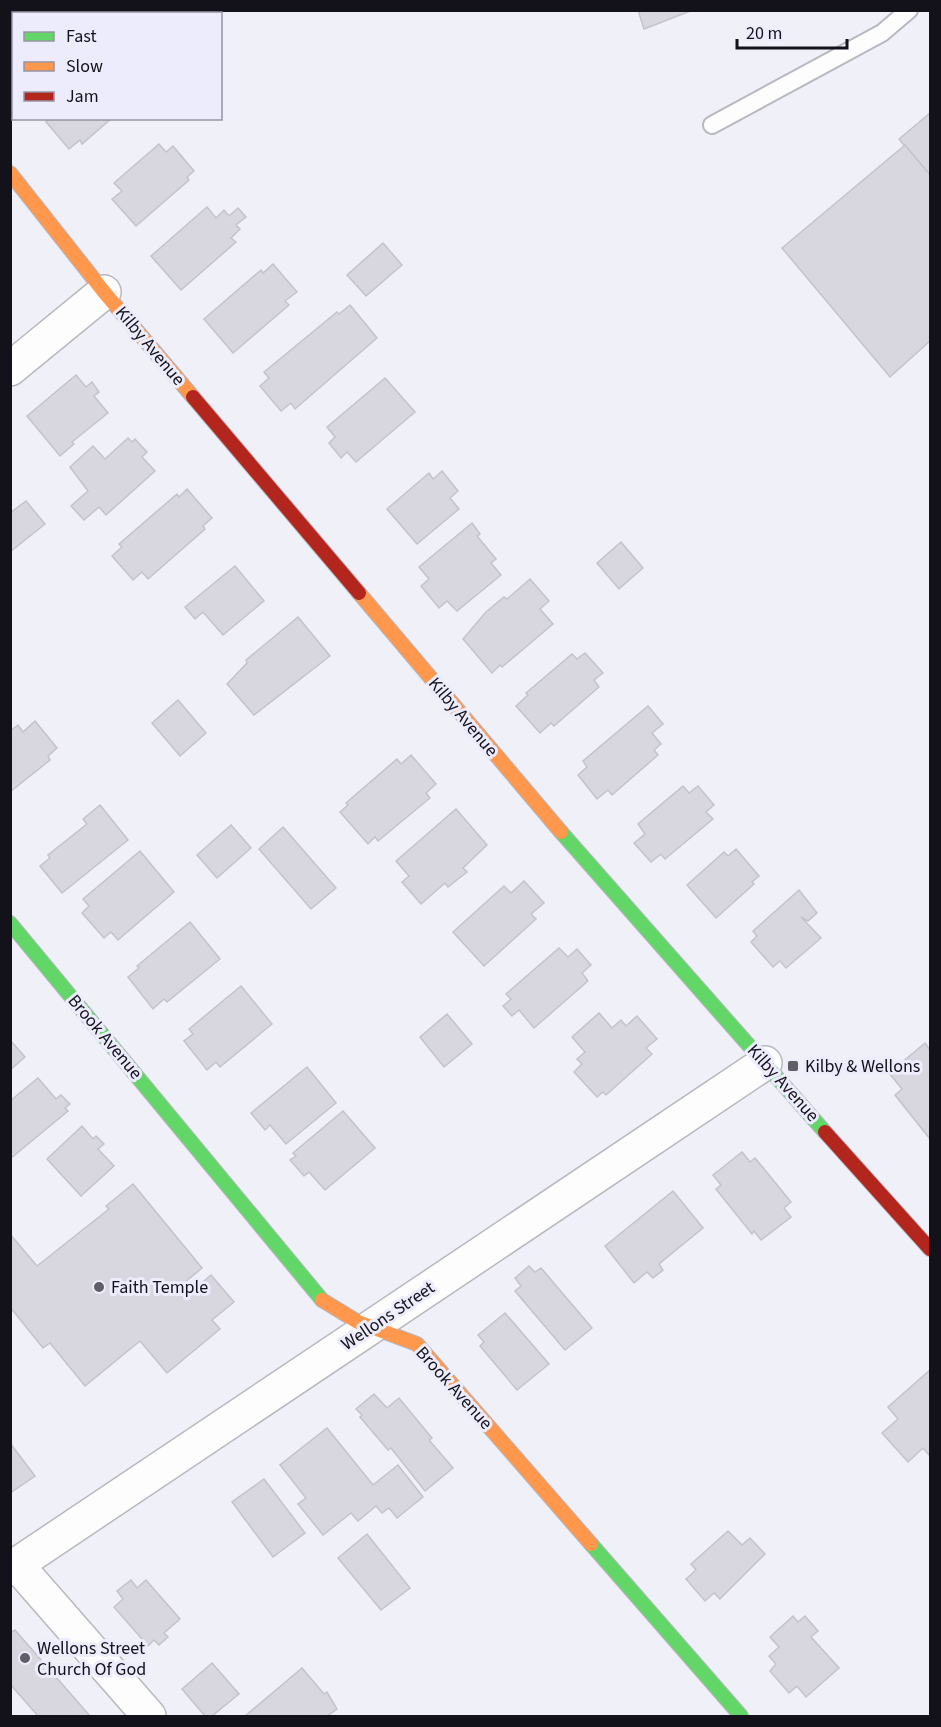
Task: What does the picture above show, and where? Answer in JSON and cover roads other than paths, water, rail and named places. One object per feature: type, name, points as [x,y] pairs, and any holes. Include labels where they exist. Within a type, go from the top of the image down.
[{"type":"street","name":"Kilby Avenue","points":[[10,172],[104,292],[618,900],[930,1249]]},
{"type":"street","points":[[10,369],[104,292]]},
{"type":"street","name":"Brook Avenue","points":[[10,923],[319,1297],[339,1312],[371,1328],[398,1335],[417,1344],[741,1716]]},
{"type":"street","name":"Wellons Street","points":[[14,1567],[765,1063]]},
{"type":"street","points":[[14,1567],[149,1716]]},
{"type":"lane","points":[[712,124],[882,33],[909,10]]},
{"type":"place","name":"Kilby & Wellons","points":[[793,1066]]},
{"type":"place","name":"Faith Temple","points":[[99,1287]]},
{"type":"place","name":"Wellons Street Church Of God","points":[[25,1658]]}]
